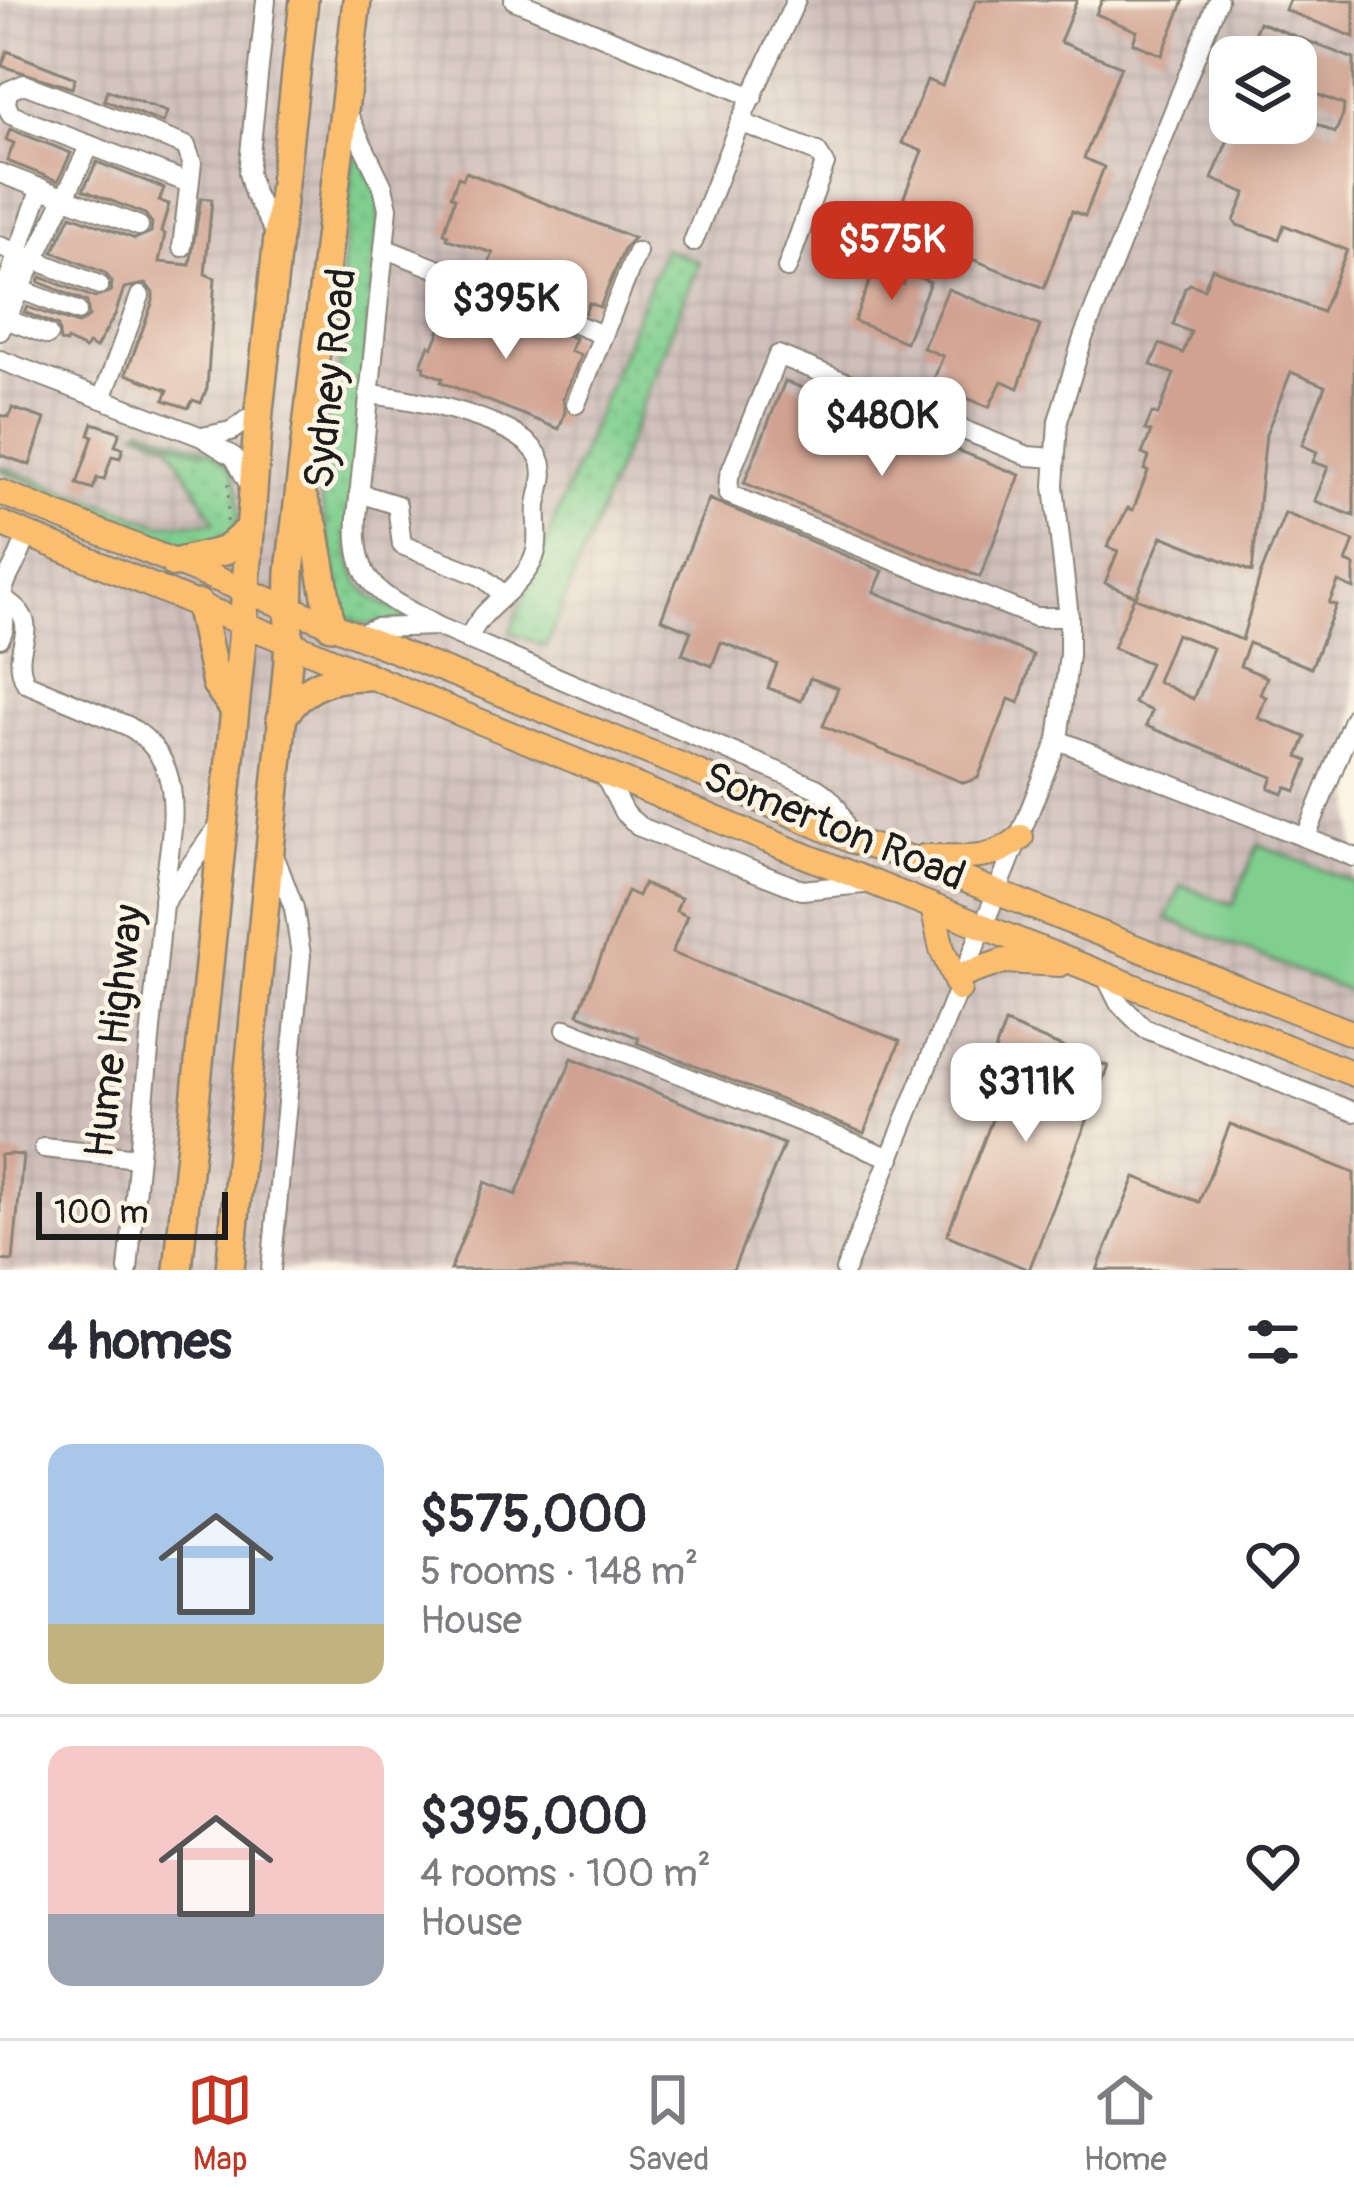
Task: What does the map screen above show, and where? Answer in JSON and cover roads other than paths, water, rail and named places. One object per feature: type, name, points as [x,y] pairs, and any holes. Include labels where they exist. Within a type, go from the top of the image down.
[{"type":"highway","name":"Sydney Road","points":[[244,592],[238,529],[253,494],[304,0]]},
{"type":"highway","name":"Sydney Road","points":[[287,609],[356,8]]},
{"type":"highway","points":[[299,490],[343,631]]},
{"type":"highway","points":[[174,562],[224,551],[238,529]]},
{"type":"highway","name":"Hume Highway","points":[[178,1270],[244,592]]},
{"type":"highway","points":[[199,604],[216,684],[234,709]]},
{"type":"highway","points":[[230,1270],[288,644],[287,609]]},
{"type":"highway","points":[[281,719],[297,696],[316,684],[336,676],[367,676]]},
{"type":"main road","name":"Somerton Road","points":[[0,492],[682,766],[850,840],[910,857],[1354,1034]]},
{"type":"main road","name":"Somerton Road","points":[[0,523],[873,884],[1354,1074]]},
{"type":"main road","points":[[910,857],[988,857],[1021,837]]},
{"type":"main road","points":[[933,907],[942,949],[961,982],[1004,961],[1098,970]]},
{"type":"street","name":"Sydney Road","points":[[266,0],[248,173],[277,236]]},
{"type":"street","points":[[356,8],[380,0]]},
{"type":"street","points":[[514,0],[753,97]]},
{"type":"street","points":[[692,242],[796,0]]},
{"type":"street","points":[[845,1270],[1058,740],[1066,700],[1070,616],[1057,522],[1058,421],[1083,338],[1218,0]]},
{"type":"street","points":[[182,247],[190,183],[192,156],[186,146],[24,84],[8,91],[5,104],[11,115],[190,183]]},
{"type":"street","name":"Sydney Road","points":[[345,108],[383,187],[388,208],[356,539],[369,583],[389,601],[436,626]]},
{"type":"street","points":[[740,122],[817,152],[825,164],[787,268]]},
{"type":"street","points":[[17,253],[65,197],[90,145]]},
{"type":"street","points":[[0,172],[140,226]]},
{"type":"street","points":[[4,304],[41,188]]},
{"type":"street","points":[[384,248],[603,335]]},
{"type":"street","points":[[576,404],[637,252]]},
{"type":"street","points":[[17,253],[99,285]]},
{"type":"street","points":[[102,399],[140,296]]},
{"type":"street","points":[[4,304],[77,311]]},
{"type":"street","points":[[4,304],[48,335]]},
{"type":"street","points":[[1055,458],[1028,456],[778,355],[729,476],[728,494],[1035,617],[1070,616]]},
{"type":"street","points":[[0,360],[202,437],[234,457],[253,494]]},
{"type":"street","points":[[369,394],[462,414],[517,436],[538,454],[543,467],[536,511],[538,547],[526,573],[478,618],[468,640]]},
{"type":"street","points":[[202,437],[231,431],[259,411]]},
{"type":"street","points":[[359,493],[398,505],[402,544],[490,581],[503,594]]},
{"type":"street","points":[[0,638],[7,624],[2,598],[26,534]]},
{"type":"street","points":[[2,598],[25,617],[20,667],[26,682],[128,725],[163,757],[173,787],[163,904]]},
{"type":"street","name":"Somerton Road","points":[[343,631],[436,626],[816,788],[839,807],[850,840]]},
{"type":"street","points":[[1306,837],[1354,717]]},
{"type":"street","points":[[1058,740],[1354,856]]},
{"type":"street","points":[[602,771],[623,813],[658,834],[802,890],[873,884]]},
{"type":"street","name":"Hume Highway","points":[[128,1270],[163,904],[224,818]]},
{"type":"street","points":[[270,845],[294,908],[301,955],[271,1270]]},
{"type":"street","points":[[1098,970],[1119,1003],[1144,1028],[1354,1112]]},
{"type":"street","points":[[566,1030],[890,1157]]},
{"type":"street","points":[[44,1148],[139,1158]]}]
